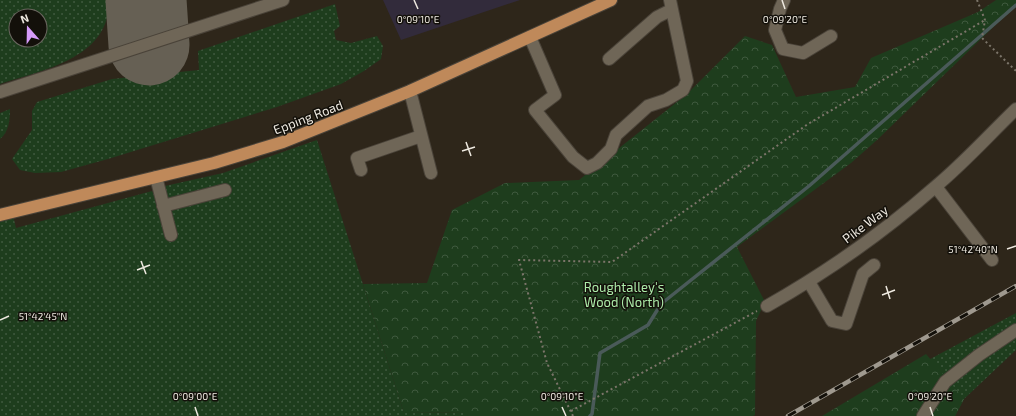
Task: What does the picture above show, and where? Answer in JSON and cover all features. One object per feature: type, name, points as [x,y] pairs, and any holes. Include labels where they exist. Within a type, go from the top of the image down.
[{"type":"main road","name":"Epping Road","points":[[0,215],[214,163],[283,142],[410,91],[611,0]]},
{"type":"street","points":[[0,92],[283,0]]},
{"type":"street","points":[[784,0],[780,9],[775,30],[783,49],[803,53],[831,36]]},
{"type":"street","points":[[530,37],[555,95],[535,110],[573,157],[587,168],[597,163],[611,149],[616,135],[648,106],[666,100],[683,90],[687,81],[671,5],[609,59]]},
{"type":"street","points":[[410,91],[431,173]]},
{"type":"street","name":"Pike Way","points":[[767,306],[809,282],[876,234],[936,186],[1016,109]]},
{"type":"street","points":[[361,170],[357,158],[422,136]]},
{"type":"street","points":[[156,177],[171,235]]},
{"type":"street","points":[[936,186],[992,260]]},
{"type":"street","points":[[164,206],[224,190]]},
{"type":"street","points":[[809,282],[832,321],[846,324],[863,274],[874,265]]},
{"type":"street","points":[[923,416],[945,382],[978,355],[1016,330]]},
{"type":"path","points":[[977,0],[985,20],[982,38],[1016,71]]},
{"type":"path","points":[[573,416],[547,363],[519,260],[612,262],[808,124],[985,20]]},
{"type":"path","points":[[571,411],[767,306]]},
{"type":"shaded area","points":[[383,0],[520,0],[401,40]]},
{"type":"green space","points":[[0,0],[108,0],[106,19],[99,35],[87,48],[54,67],[0,84]]},
{"type":"green space","name":"Roughtalley's Wood (North)","points":[[996,0],[1016,0],[1016,5],[877,140],[851,163],[737,247],[765,302],[756,321],[755,415],[467,416],[468,412],[404,413],[363,284],[427,283],[452,210],[505,183],[579,180],[687,94],[745,36],[772,45],[796,97],[855,87],[871,58],[978,12]]},
{"type":"green space","points":[[335,4],[340,26],[334,31],[336,40],[351,43],[377,36],[383,46],[381,59],[341,84],[277,107],[61,172],[35,173],[20,170],[12,159],[32,130],[32,111],[37,102],[112,79],[199,70],[198,51]]},
{"type":"green space","points":[[10,109],[7,129],[0,139],[0,113]]},
{"type":"green space","points":[[317,140],[404,413],[469,412],[467,416],[0,416],[0,215],[12,211],[16,228],[152,191],[156,196],[165,193],[165,186],[223,173]]},
{"type":"green space","points":[[1016,313],[1016,350],[964,399],[955,416],[833,416],[891,380]]},
{"type":"green space","points":[[926,354],[964,399],[955,416],[822,416]]},
{"type":"waterway","points":[[590,416],[592,414],[600,353],[648,325],[661,304],[809,186],[1016,5]]},
{"type":"runway","points":[[146,0],[149,45]]},
{"type":"railway","points":[[788,416],[1016,286]]}]
